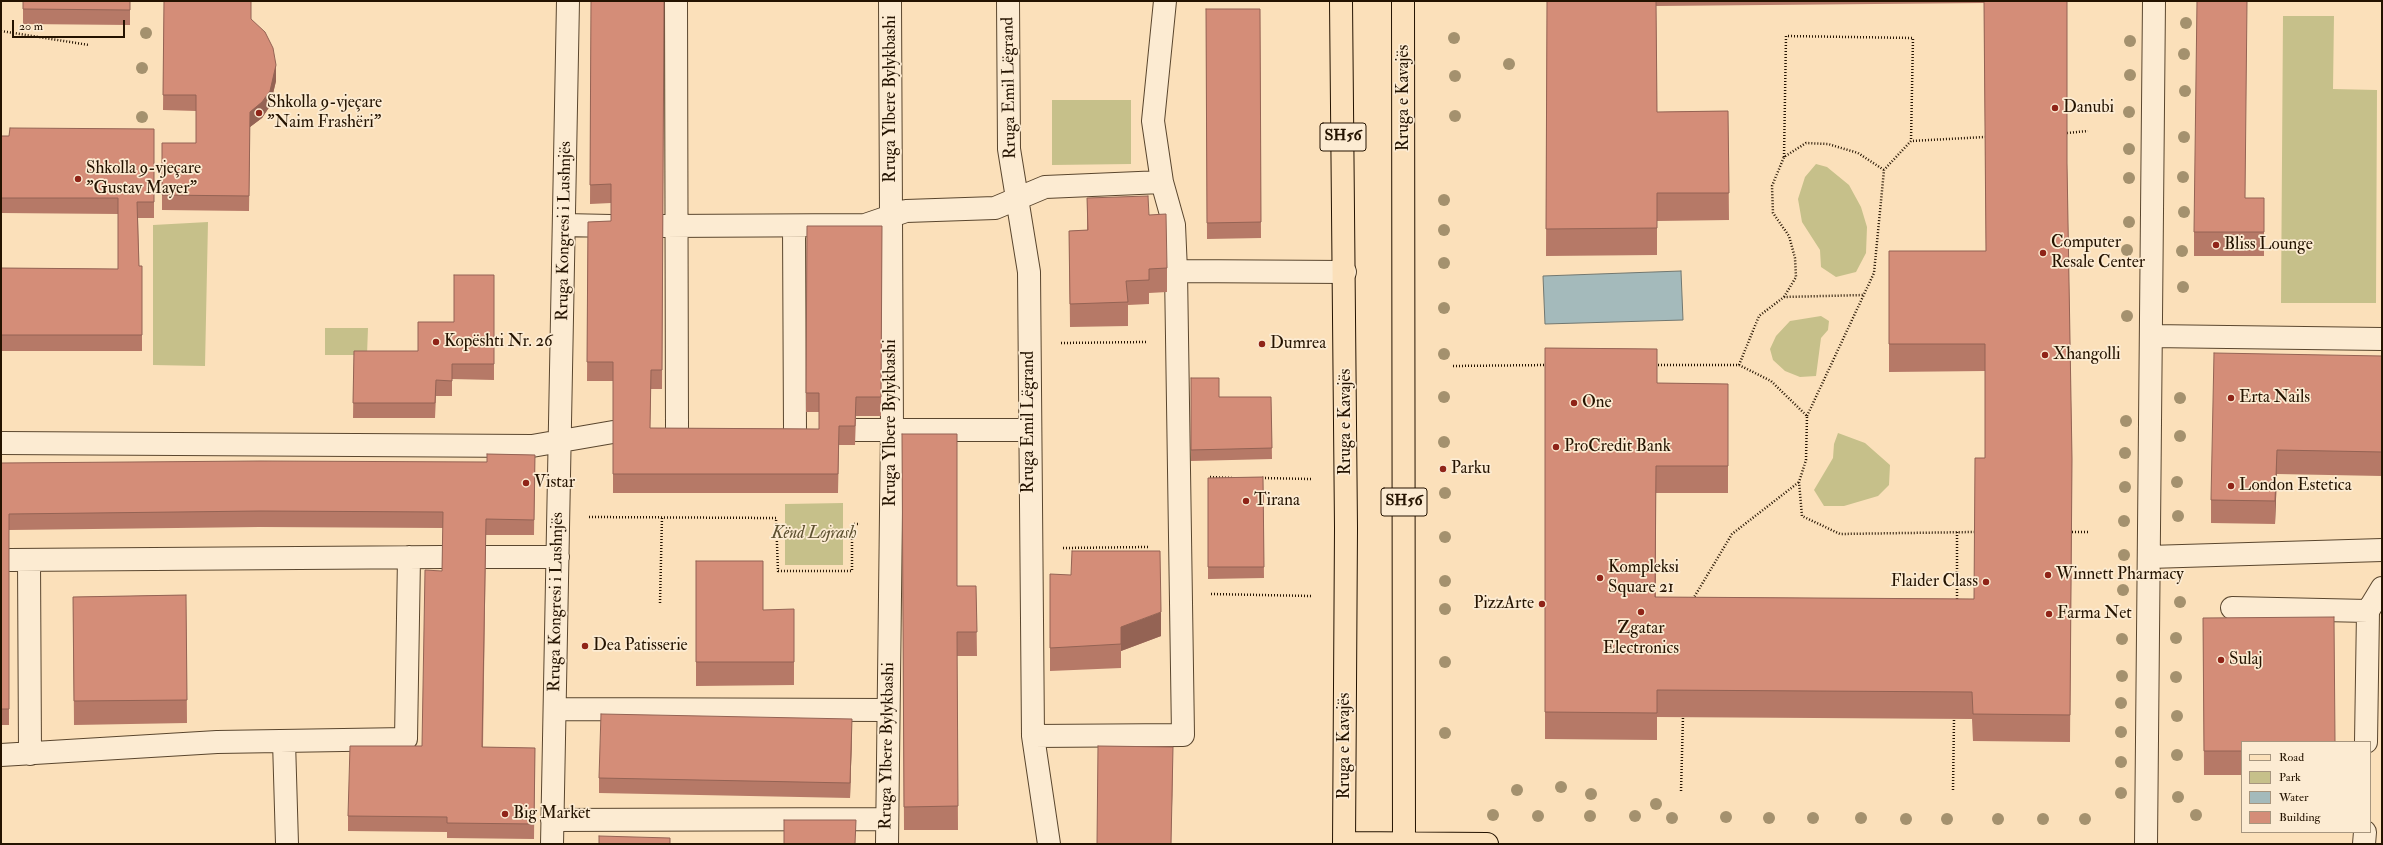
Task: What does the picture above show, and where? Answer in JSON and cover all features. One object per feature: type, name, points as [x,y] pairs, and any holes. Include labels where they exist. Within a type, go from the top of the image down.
[{"type":"main road","name":"Rruga e Kavajës","points":[[1341,1],[1345,272],[1344,844]]},
{"type":"main road","name":"Rruga e Kavajës","points":[[1403,1],[1404,844]]},
{"type":"main road","points":[[1344,844],[1487,844]]},
{"type":"street","name":"Rruga Kongresi i Lushnjës","points":[[552,844],[561,440],[568,1]]},
{"type":"street","points":[[676,1],[669,226],[667,431],[701,431]]},
{"type":"street","name":"Rruga Ylbere Bylykbashi","points":[[887,844],[886,819],[892,430],[890,1]]},
{"type":"street","name":"Rruga Emil Lëgrand","points":[[1008,1],[1008,150],[1029,272],[1029,430],[1033,736],[1049,844]]},
{"type":"street","points":[[1033,736],[1183,734],[1174,225],[1162,182],[1153,121],[1165,1]]},
{"type":"street","points":[[2146,844],[2154,1]]},
{"type":"street","points":[[669,226],[865,225],[906,211],[995,208],[1045,187],[1162,182]]},
{"type":"street","points":[[564,225],[611,226]]},
{"type":"street","points":[[794,226],[795,431]]},
{"type":"street","points":[[1176,271],[1345,272]]},
{"type":"street","points":[[2151,336],[2382,338]]},
{"type":"street","points":[[772,431],[819,430]]},
{"type":"street","points":[[856,430],[1029,430]]},
{"type":"street","points":[[1,442],[532,446],[613,432]]},
{"type":"street","points":[[2149,558],[2382,550]]},
{"type":"street","points":[[1,755],[217,742],[406,739],[409,557]]},
{"type":"street","points":[[30,754],[19,560],[443,557]]},
{"type":"street","points":[[485,557],[558,557]]},
{"type":"street","points":[[2366,741],[2368,611],[2382,588]]},
{"type":"street","points":[[2232,608],[2368,611]]},
{"type":"street","points":[[555,709],[888,710]]},
{"type":"street","points":[[284,741],[287,844]]},
{"type":"street","points":[[552,820],[886,819]]},
{"type":"street","points":[[2364,844],[2365,833]]},
{"type":"path","points":[[1,31],[89,45]]},
{"type":"path","points":[[1739,365],[1759,316],[1784,297],[1796,277],[1795,258],[1789,236],[1773,212],[1772,186],[1784,157],[1786,36],[1913,38],[1911,141],[1884,170],[1874,273],[1807,416],[1806,460],[1799,482],[1802,516],[1840,534],[1974,532]]},
{"type":"path","points":[[2067,133],[2088,132]]},
{"type":"path","points":[[1911,141],[1985,137]]},
{"type":"path","points":[[1784,157],[1806,143],[1828,144],[1858,153],[1884,170]]},
{"type":"path","points":[[1784,297],[1864,295]]},
{"type":"path","points":[[1029,343],[1177,341]]},
{"type":"path","points":[[1453,366],[1556,365]]},
{"type":"path","points":[[1651,365],[1739,365],[1771,381],[1807,416]]},
{"type":"path","points":[[1179,477],[1241,478]]},
{"type":"path","points":[[1257,478],[1311,479]]},
{"type":"path","points":[[1689,606],[1732,534],[1799,482]]},
{"type":"path","points":[[559,516],[776,518],[778,572],[852,571]]},
{"type":"path","points":[[660,603],[662,517]]},
{"type":"path","points":[[1956,603],[1957,532]]},
{"type":"path","points":[[2072,532],[2088,532]]},
{"type":"path","points":[[1031,548],[1180,547]]},
{"type":"path","points":[[1181,593],[1311,596]]},
{"type":"path","points":[[1682,791],[1683,717]]},
{"type":"path","points":[[1953,790],[1954,719]]},
{"type":"green space","points":[[2283,16],[2334,16],[2333,89],[2377,90],[2376,303],[2281,303]]},
{"type":"green space","points":[[1052,100],[1131,100],[1131,164],[1052,165]]},
{"type":"green space","points":[[1816,164],[1827,167],[1849,185],[1861,207],[1867,227],[1866,253],[1856,272],[1836,277],[1821,267],[1820,250],[1802,222],[1798,199],[1805,177]]},
{"type":"green space","points":[[208,222],[205,366],[153,365],[153,225]]},
{"type":"green space","points":[[1821,316],[1829,321],[1828,330],[1821,338],[1816,376],[1800,377],[1785,371],[1773,360],[1770,349],[1776,336],[1790,321]]},
{"type":"green space","points":[[325,328],[368,328],[367,355],[325,355]]},
{"type":"green space","points":[[1838,433],[1865,443],[1890,465],[1889,485],[1878,496],[1844,506],[1824,506],[1814,490],[1833,458],[1834,444]]},
{"type":"green space","name":"Kënd Lojrash","points":[[843,503],[843,565],[785,565],[785,504]]},
{"type":"water","points":[[1681,271],[1683,320],[1545,324],[1543,276]]},
{"type":"building","points":[[23,1],[130,1],[130,10],[23,9]]},
{"type":"building","points":[[164,1],[251,1],[251,19],[265,32],[273,48],[276,65],[270,91],[262,102],[250,112],[249,196],[162,195],[162,143],[196,143],[196,95],[163,95]]},
{"type":"building","points":[[591,1],[664,1],[662,370],[651,370],[650,428],[819,429],[819,393],[806,393],[807,226],[882,226],[881,397],[856,397],[855,426],[839,426],[838,474],[613,474],[613,362],[587,362],[588,222],[611,221],[611,184],[590,185]]},
{"type":"building","points":[[1547,1],[1656,1],[1657,112],[1728,111],[1729,193],[1657,193],[1657,228],[1546,229]]},
{"type":"building","points":[[1984,1],[2067,1],[2067,163],[2072,459],[2070,715],[1973,714],[1972,692],[1657,690],[1657,713],[1545,712],[1545,348],[1657,349],[1657,383],[1728,384],[1728,466],[1656,466],[1655,597],[1974,599],[1975,458],[1985,458],[1985,344],[1889,344],[1889,251],[1986,251]]},
{"type":"building","points":[[2197,1],[2247,1],[2245,198],[2264,198],[2264,232],[2194,232]]},
{"type":"building","points":[[1206,9],[1260,9],[1261,222],[1207,223]]},
{"type":"building","points":[[10,128],[154,129],[154,202],[137,202],[139,266],[142,266],[142,335],[1,335],[1,268],[118,269],[118,198],[1,198],[1,136],[9,136]]},
{"type":"building","points":[[1148,196],[1149,215],[1166,214],[1167,268],[1149,269],[1149,280],[1126,281],[1128,302],[1070,304],[1069,231],[1088,230],[1087,198]]},
{"type":"building","points":[[454,275],[494,275],[494,364],[452,364],[452,381],[436,380],[435,403],[353,403],[354,351],[418,351],[418,322],[454,322]]},
{"type":"building","points":[[2214,353],[2382,356],[2382,452],[2277,450],[2275,501],[2211,500]]},
{"type":"building","points":[[1191,378],[1219,378],[1219,397],[1271,397],[1272,448],[1191,450]]},
{"type":"building","points":[[902,434],[957,434],[957,586],[976,586],[977,632],[957,632],[958,806],[904,807]]},
{"type":"building","points":[[487,454],[535,455],[534,520],[486,519],[482,747],[535,748],[534,824],[447,823],[447,817],[348,816],[350,746],[422,746],[425,570],[442,571],[443,512],[260,511],[9,514],[9,709],[1,709],[1,463],[260,461],[487,462]]},
{"type":"building","points":[[1263,477],[1264,567],[1208,567],[1208,478]]},
{"type":"building","points":[[1072,551],[1160,551],[1161,612],[1121,627],[1121,644],[1050,648],[1050,574],[1071,575]]},
{"type":"building","points":[[696,561],[763,561],[763,610],[794,609],[794,662],[696,662]]},
{"type":"building","points":[[186,595],[187,700],[74,701],[73,597]]},
{"type":"building","points":[[2334,617],[2335,741],[2241,741],[2241,751],[2204,751],[2203,618]]},
{"type":"building","points":[[601,714],[852,719],[850,783],[599,778]]},
{"type":"building","points":[[1098,746],[1173,747],[1171,844],[1097,844]]},
{"type":"building","points":[[784,820],[856,820],[855,844],[784,844]]},
{"type":"building","points":[[599,836],[670,838],[670,844],[599,844]]},
{"type":"place","name":"Danubi","points":[[2055,108]]},
{"type":"place","name":"Shkolla 9-vjeçare \"Naim Frashëri\"","points":[[259,113]]},
{"type":"place","name":"Shkolla 9-vjeçare \"Gustav Mayer\"","points":[[78,179]]},
{"type":"place","name":"Bliss Lounge","points":[[2216,245]]},
{"type":"place","name":"Computer Resale Center","points":[[2043,253]]},
{"type":"place","name":"Kopështi Nr. 26","points":[[436,342]]},
{"type":"place","name":"Dumrea","points":[[1262,344]]},
{"type":"place","name":"Xhangolli","points":[[2045,355]]},
{"type":"place","name":"Erta Nails","points":[[2231,398]]},
{"type":"place","name":"One","points":[[1574,403]]},
{"type":"place","name":"ProCredit Bank","points":[[1556,447]]},
{"type":"place","name":"Parku","points":[[1443,469]]},
{"type":"place","name":"Vistar","points":[[526,483]]},
{"type":"place","name":"London Estetica","points":[[2231,486]]},
{"type":"place","name":"Tirana","points":[[1246,501]]},
{"type":"place","name":"Winnett Pharmacy","points":[[2048,575]]},
{"type":"place","name":"Kompleksi Square 21","points":[[1600,578]]},
{"type":"place","name":"Flaider Class","points":[[1986,582]]},
{"type":"place","name":"PizzArte","points":[[1542,604]]},
{"type":"place","name":"Zgatar Electronics","points":[[1641,612]]},
{"type":"place","name":"Farma Net","points":[[2049,614]]},
{"type":"place","name":"Dea Patisserie","points":[[585,646]]},
{"type":"place","name":"Sulaj","points":[[2221,660]]},
{"type":"place","name":"Big Market","points":[[505,814]]}]
